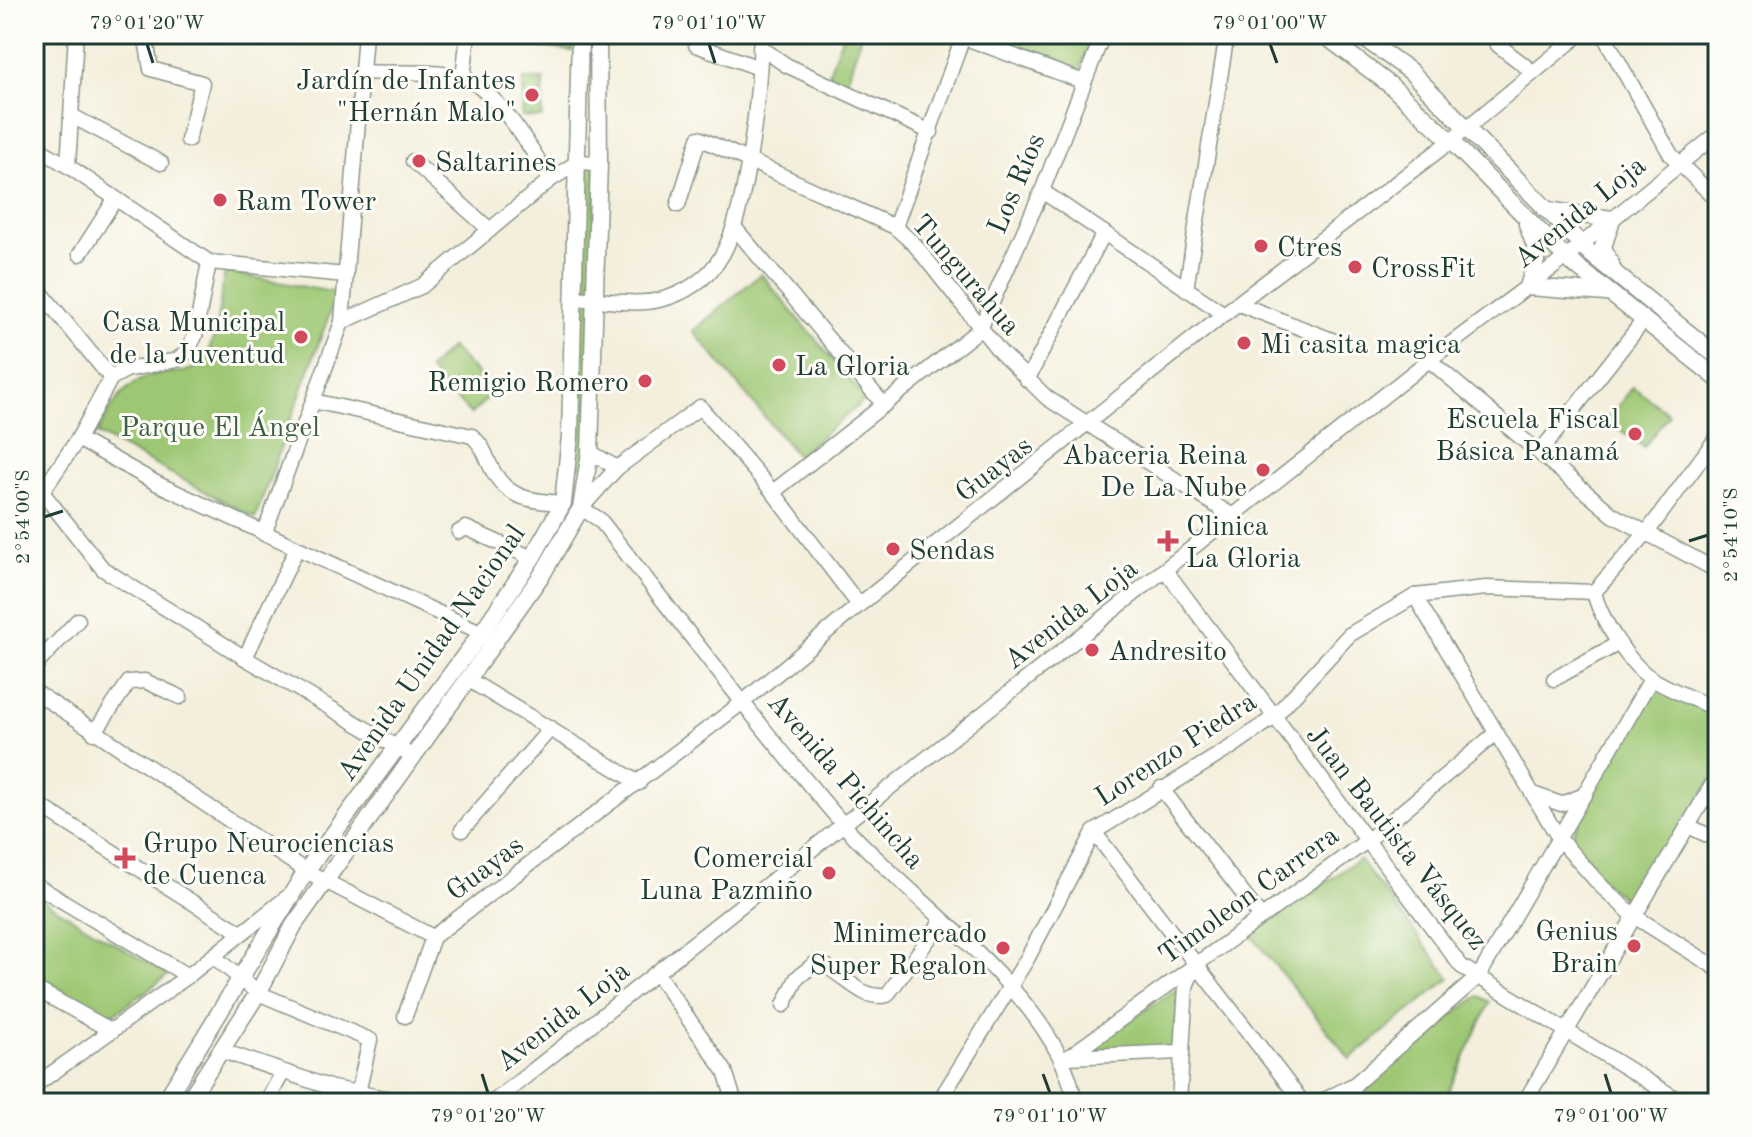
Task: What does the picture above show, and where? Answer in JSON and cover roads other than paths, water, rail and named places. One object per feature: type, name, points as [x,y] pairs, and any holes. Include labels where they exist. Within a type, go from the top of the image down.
[{"type":"main road","name":"Avenida Unidad Nacional","points":[[187,1103],[258,993],[294,925],[469,680],[489,636],[563,503],[570,443],[580,34]]},
{"type":"main road","name":"Avenida Unidad Nacional","points":[[164,1103],[237,979],[306,871],[398,746],[543,573],[581,508],[590,452],[599,163],[598,34]]},
{"type":"main road","points":[[1323,34],[1390,85],[1451,141],[1566,258],[1718,379]]},
{"type":"main road","points":[[1358,34],[1410,71],[1581,245],[1718,357]]},
{"type":"main road","points":[[1543,209],[1612,219],[1603,247],[1618,278]]},
{"type":"main road","points":[[1524,218],[1538,254],[1528,287],[1608,293]]},
{"type":"main road","name":"Avenida Pichincha","points":[[563,503],[581,508]]},
{"type":"street","points":[[68,166],[76,34]]},
{"type":"street","points":[[145,34],[151,69],[202,83],[188,140]]},
{"type":"street","points":[[264,534],[342,322],[365,34]]},
{"type":"street","points":[[463,78],[468,34]]},
{"type":"street","points":[[702,34],[696,45],[759,68]]},
{"type":"street","name":"Los Ríos","points":[[773,492],[980,329],[1042,191],[1103,34]]},
{"type":"street","points":[[1186,289],[1227,34]]},
{"type":"street","points":[[1491,34],[1498,45],[1533,72]]},
{"type":"street","name":"Guayas","points":[[433,937],[743,702],[859,605],[1089,425],[1224,314],[1451,141],[1580,34]]},
{"type":"street","points":[[1603,34],[1678,164],[1718,201]]},
{"type":"street","points":[[895,227],[964,35],[1084,82]]},
{"type":"street","points":[[574,298],[657,301],[680,293],[712,270],[734,227],[747,159],[759,68],[759,38]]},
{"type":"street","points":[[759,38],[777,60],[931,132]]},
{"type":"street","points":[[361,72],[463,78],[488,95],[508,118],[550,180]]},
{"type":"street","points":[[72,116],[161,163]]},
{"type":"street","name":"Avenida Loja","points":[[492,1103],[1429,360],[1566,258],[1718,133]]},
{"type":"street","name":"Tungurahua","points":[[678,205],[699,138],[895,227],[915,245],[980,329],[1027,380],[1089,425],[1234,517]]},
{"type":"street","points":[[34,146],[209,262],[346,275]]},
{"type":"street","points":[[413,161],[490,230]]},
{"type":"street","points":[[342,322],[422,286],[550,180],[578,162],[599,163]]},
{"type":"street","points":[[1042,191],[1224,314]]},
{"type":"street","points":[[80,254],[114,201]]},
{"type":"street","points":[[734,227],[884,405]]},
{"type":"street","points":[[1027,380],[1104,233]]},
{"type":"street","points":[[209,262],[195,336],[187,352],[177,360],[126,370],[111,378],[78,439],[38,493],[103,569],[245,658],[414,757]]},
{"type":"street","points":[[34,284],[111,378]]},
{"type":"street","points":[[1239,304],[1337,342]]},
{"type":"street","points":[[1540,452],[1644,320]]},
{"type":"street","points":[[1429,360],[1613,515],[1718,571]]},
{"type":"street","points":[[313,401],[472,436],[482,445],[497,481],[508,492],[527,501],[563,503]]},
{"type":"street","points":[[581,508],[617,468],[700,407],[773,492],[859,605]]},
{"type":"street","points":[[1718,436],[1648,531],[1594,592],[1598,609],[1619,643],[1651,679],[1718,710]]},
{"type":"street","points":[[78,439],[158,484],[489,636]]},
{"type":"street","points":[[590,452],[617,468]]},
{"type":"street","name":"Avenida Pichincha","points":[[581,508],[600,520],[743,702],[844,824],[1011,986],[1066,1059],[1075,1103]]},
{"type":"street","points":[[459,532],[466,528],[532,558]]},
{"type":"street","points":[[245,658],[296,550]]},
{"type":"street","name":"Juan Bautista Vásquez","points":[[1166,571],[1461,966],[1683,1103]]},
{"type":"street","name":"Lorenzo Piedra","points":[[938,1103],[1011,986],[1094,832],[1273,718],[1349,635],[1415,596],[1486,588],[1594,592]]},
{"type":"street","points":[[1415,596],[1560,840],[1601,886],[1634,916],[1718,969]]},
{"type":"street","points":[[34,667],[78,620]]},
{"type":"street","points":[[1554,679],[1619,643]]},
{"type":"street","points":[[1319,1103],[1355,1084],[1479,976],[1651,679]]},
{"type":"street","points":[[469,680],[639,783]]},
{"type":"street","points":[[94,733],[129,682],[145,681],[180,697]]},
{"type":"street","points":[[34,691],[306,871],[433,937],[405,1016]]},
{"type":"street","points":[[462,830],[551,728]]},
{"type":"street","name":"Timoleon Carrera","points":[[1066,1059],[1368,840],[1496,733]]},
{"type":"street","points":[[1524,1103],[1718,775]]},
{"type":"street","points":[[1161,788],[1261,917]]},
{"type":"street","points":[[1530,792],[1548,802],[1561,804],[1585,795]]},
{"type":"street","points":[[34,802],[241,933]]},
{"type":"street","points":[[1688,826],[1718,840]]},
{"type":"street","points":[[1094,832],[1303,1103]]},
{"type":"street","points":[[34,884],[188,976]]},
{"type":"street","points":[[35,1083],[188,976],[292,893]]},
{"type":"street","points":[[784,1005],[797,978],[817,962],[828,965],[865,993],[877,998],[887,995],[942,921]]},
{"type":"street","points":[[213,956],[237,979],[258,993],[370,1040],[358,1093]]},
{"type":"street","points":[[1179,1103],[1186,986],[1196,964]]},
{"type":"street","points":[[657,974],[725,1071],[735,1103]]},
{"type":"street","points":[[34,988],[112,1031]]},
{"type":"street","points":[[222,1051],[358,1093],[412,1103]]},
{"type":"street","points":[[1066,1059],[1180,1052]]},
{"type":"street","points":[[266,1103],[283,1072]]},
{"type":"street","points":[[1346,1103],[1355,1084]]},
{"type":"place","name":"Jardín de Infantes \"Hernán Malo\"","points":[[532,95]]},
{"type":"place","name":"Saltarines","points":[[419,161]]},
{"type":"place","name":"Ram Tower","points":[[220,200]]},
{"type":"place","name":"Ctres","points":[[1261,246]]},
{"type":"place","name":"CrossFit","points":[[1355,267]]},
{"type":"place","name":"Casa Municipal de la Juventud","points":[[301,337]]},
{"type":"place","name":"Mi casita magica","points":[[1244,343]]},
{"type":"place","name":"La Gloria","points":[[779,365]]},
{"type":"place","name":"Remigio Romero","points":[[645,381]]},
{"type":"place","name":"Escuela Fiscal Básica Panamá","points":[[1635,434]]},
{"type":"place","name":"Abaceria Reina De La Nube","points":[[1263,470]]},
{"type":"place","name":"Clinica La Gloria","points":[[1168,541]]},
{"type":"place","name":"Sendas","points":[[893,549]]},
{"type":"place","name":"Andresito","points":[[1092,650]]},
{"type":"place","name":"Grupo Neurociencias de Cuenca","points":[[125,858]]},
{"type":"place","name":"Comercial Luna Pazmiño","points":[[829,873]]},
{"type":"place","name":"Genius Brain","points":[[1634,946]]},
{"type":"place","name":"Minimercado Super Regalon","points":[[1003,948]]},
{"type":"park label","name":"Parque El Ángel","points":[[220,426]]}]
